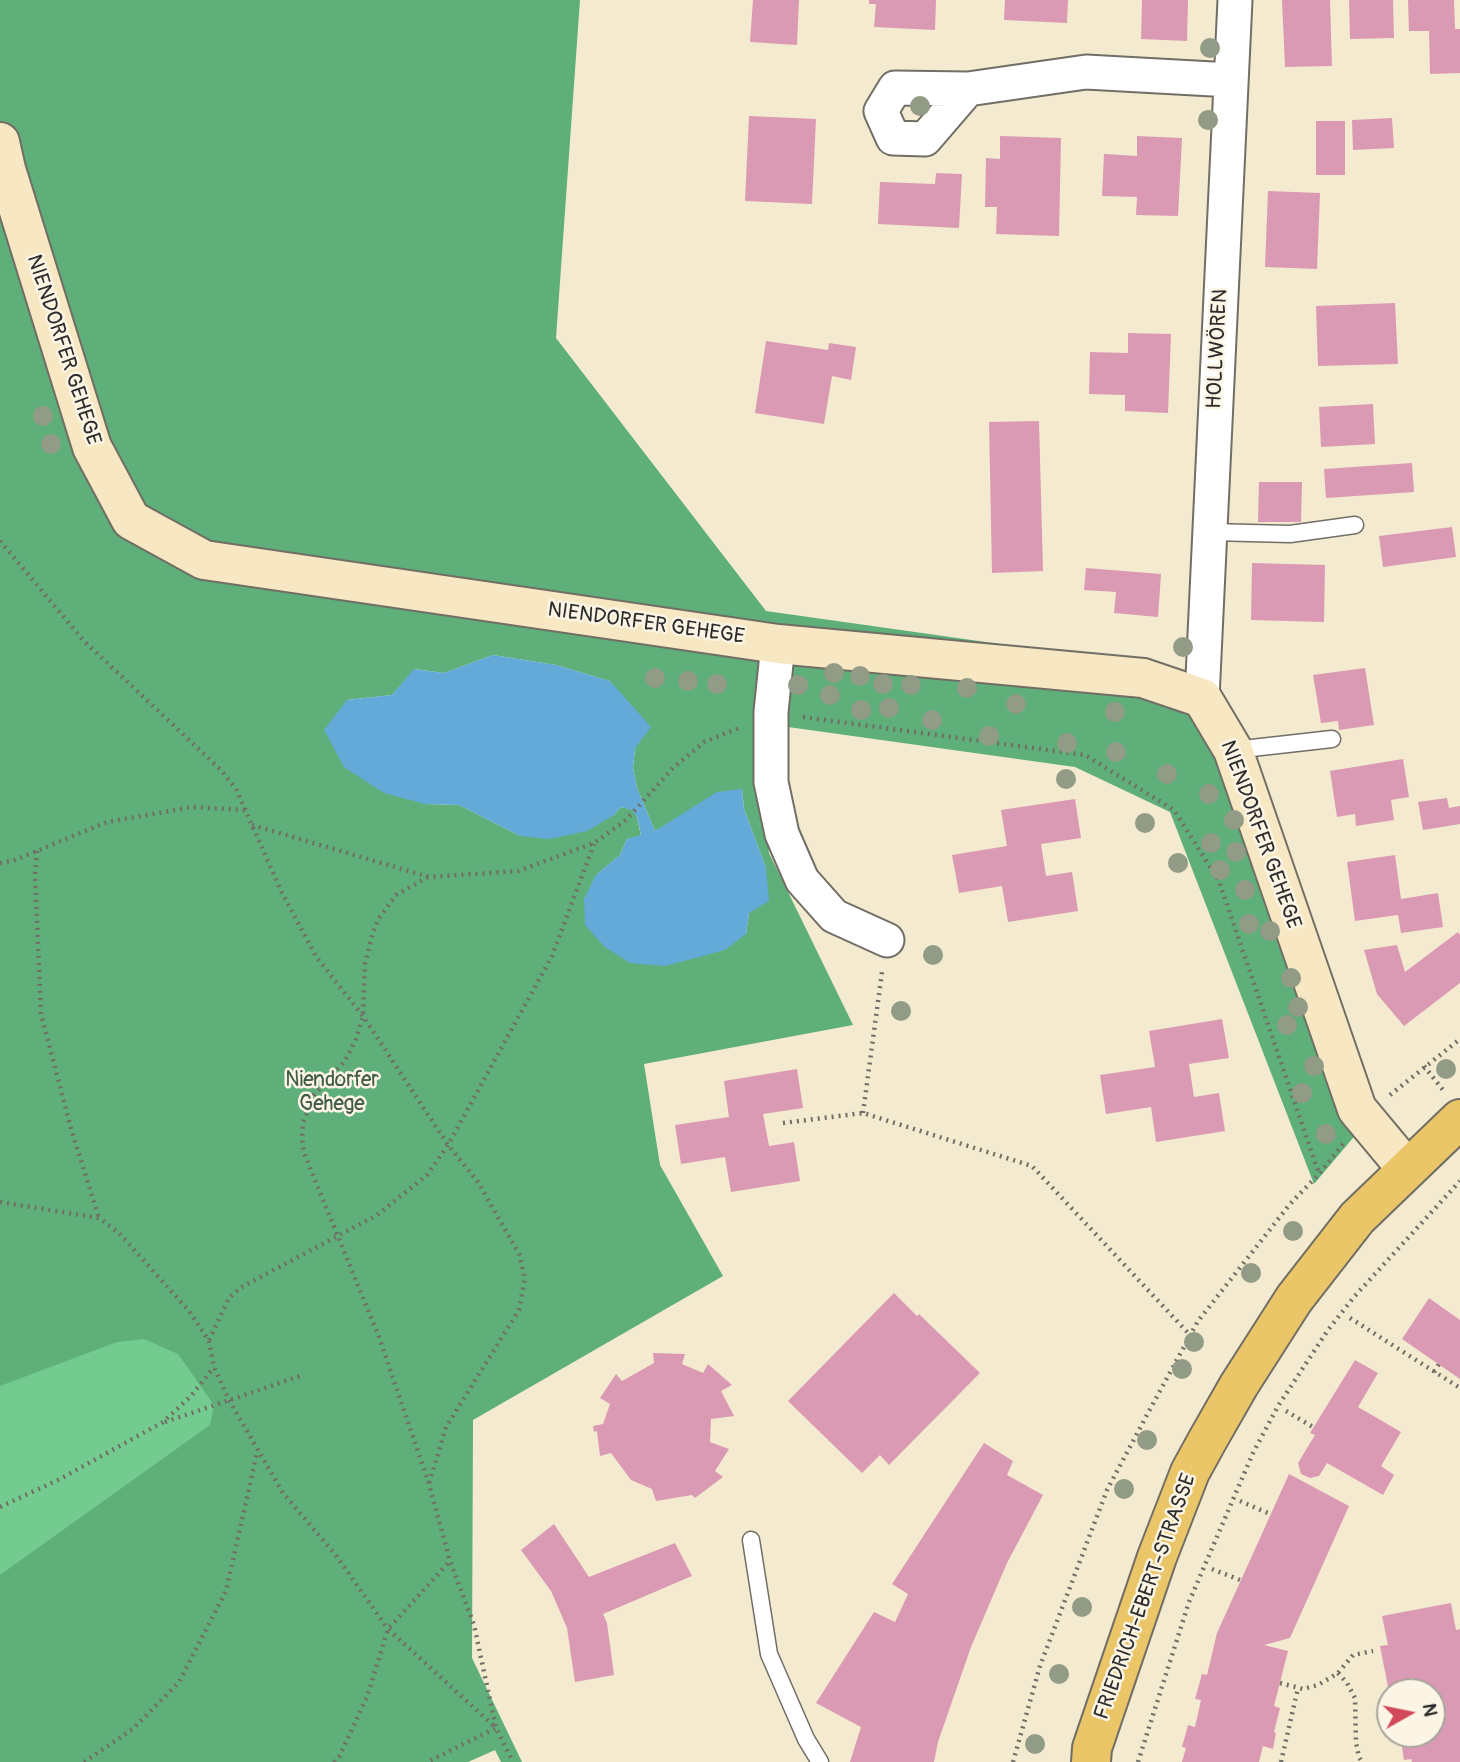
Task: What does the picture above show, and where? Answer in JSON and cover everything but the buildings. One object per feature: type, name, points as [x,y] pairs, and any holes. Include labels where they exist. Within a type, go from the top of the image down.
[{"type":"main road","name":"FRIEDRICH-EBERT-STRASSE","points":[[1088,1757],[1189,1472],[1239,1385],[1294,1299],[1357,1218],[1460,1119]]},
{"type":"street","name":"HOLLWÖREN","points":[[1202,698],[1235,0]]},
{"type":"street","points":[[968,89],[1086,72],[1231,79]]},
{"type":"street","name":"NIENDORFER GEHEGE","points":[[0,142],[92,447],[131,520],[204,560],[778,643],[1143,678],[1202,698],[1233,750],[1357,1109],[1407,1169]]},
{"type":"street","points":[[778,643],[771,712],[771,782],[782,834],[802,880],[834,916],[887,940]]},
{"type":"lane","points":[[1210,531],[1290,534],[1355,525]]},
{"type":"lane","points":[[1233,750],[1332,738]]},
{"type":"lane","points":[[751,1540],[769,1654],[806,1739],[820,1762]]},
{"type":"path","points":[[0,541],[85,640],[222,771],[236,789],[282,893],[317,958],[363,1016],[448,1145],[478,1182],[519,1254],[525,1279],[519,1310],[446,1427],[429,1484]]},
{"type":"path","points":[[251,825],[429,877],[518,871],[594,843],[626,820],[673,768],[704,742],[771,712],[1085,755],[1174,810],[1219,881],[1319,1174]]},
{"type":"path","points":[[0,863],[15,860],[107,822],[192,807],[245,810]]},
{"type":"path","points":[[209,1341],[229,1298],[240,1288],[288,1260],[377,1215],[427,1175],[448,1145],[552,956],[594,843]]},
{"type":"path","points":[[37,851],[35,874],[41,1014],[72,1132],[99,1218]]},
{"type":"path","points":[[429,877],[396,895],[379,918],[365,964],[363,1016],[345,1061],[314,1095],[303,1123],[304,1153],[379,1337],[429,1484],[450,1561],[474,1625],[496,1728],[513,1762]]},
{"type":"path","points":[[863,1113],[887,940]]},
{"type":"path","points":[[1013,1762],[1040,1666],[1107,1490],[1198,1321],[1364,1118],[1423,1066],[1460,1039]]},
{"type":"path","points":[[783,1123],[863,1113],[1032,1166],[1191,1336]]},
{"type":"path","points":[[1138,1762],[1189,1602],[1252,1453],[1278,1406],[1328,1330],[1354,1297],[1460,1181]]},
{"type":"path","points":[[0,1202],[99,1218],[119,1233],[189,1311],[209,1341],[214,1367],[229,1400],[283,1493],[335,1554],[388,1629],[496,1728]]},
{"type":"path","points":[[1350,1318],[1460,1388]]},
{"type":"path","points":[[1434,1372],[1439,1364]]},
{"type":"path","points":[[163,1422],[191,1396],[214,1367]]},
{"type":"path","points":[[0,1507],[60,1479],[163,1422],[303,1375]]},
{"type":"path","points":[[1286,1411],[1313,1427]]},
{"type":"path","points":[[84,1762],[135,1728],[179,1682],[226,1591],[258,1452]]},
{"type":"path","points":[[1240,1501],[1270,1514]]},
{"type":"path","points":[[334,1762],[339,1757],[367,1697],[388,1629],[450,1561]]},
{"type":"path","points":[[1212,1569],[1240,1580]]},
{"type":"path","points":[[1280,1683],[1298,1688],[1318,1685],[1338,1673],[1353,1655],[1373,1651]]},
{"type":"path","points":[[1338,1673],[1355,1698],[1356,1743],[1362,1762]]},
{"type":"path","points":[[1281,1762],[1298,1688]]},
{"type":"path","points":[[427,1762],[496,1728]]},
{"type":"green space","name":"Niendorfer Gehege","points":[[0,0],[580,0],[556,338],[766,611],[1177,669],[1219,757],[1358,1132],[1314,1184],[1170,812],[1075,767],[788,727],[759,732],[769,853],[853,1025],[644,1064],[660,1165],[723,1276],[473,1420],[472,1658],[522,1762],[501,1762],[495,1750],[468,1762],[0,1762],[0,1575],[210,1425],[214,1405],[178,1354],[144,1339],[117,1342],[0,1386]],"holes":[[[493,655],[556,665],[610,681],[635,748],[633,768],[637,788],[655,831],[681,816],[742,789],[744,809],[766,868],[749,913],[746,934],[596,875],[620,855],[627,839],[641,836],[633,810],[621,807],[614,815],[520,836],[459,805],[425,804],[347,700],[392,695],[415,669],[444,673]]]},
{"type":"green space","points":[[118,1270],[226,1411],[0,1762],[0,1282]]},
{"type":"water","points":[[493,655],[556,665],[610,681],[651,727],[635,748],[633,768],[637,788],[655,831],[717,792],[742,789],[744,809],[766,868],[769,901],[749,913],[746,934],[725,950],[665,966],[630,963],[605,947],[585,925],[584,899],[596,875],[620,855],[627,839],[641,835],[637,817],[632,810],[621,807],[614,815],[587,831],[550,839],[520,836],[459,805],[425,804],[384,793],[344,767],[324,730],[347,700],[392,695],[414,669],[444,673]]}]
